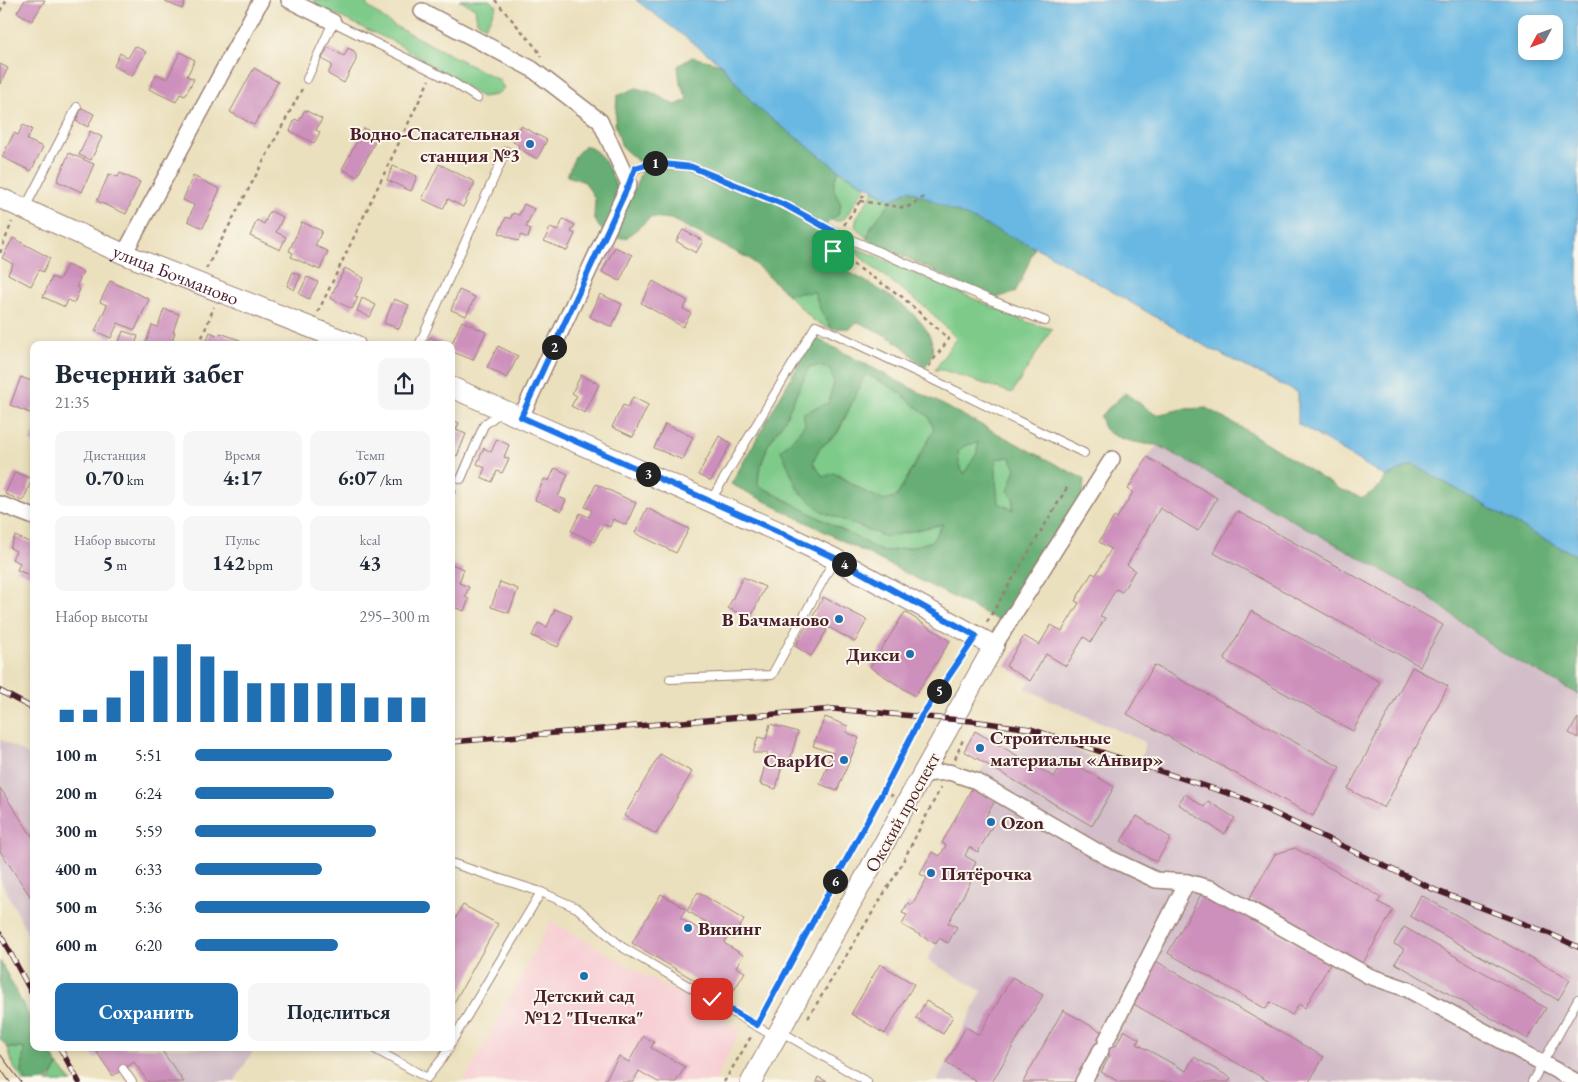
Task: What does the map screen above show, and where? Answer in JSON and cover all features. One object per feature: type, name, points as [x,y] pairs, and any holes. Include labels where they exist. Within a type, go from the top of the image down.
[{"type":"main road","name":"улица Бочманово","points":[[0,198],[124,254],[344,341]]},
{"type":"main road","points":[[455,389],[835,558],[994,646]]},
{"type":"main road","name":"Окский проспект","points":[[752,1082],[784,1036],[923,774],[994,646]]},
{"type":"street","points":[[124,254],[261,0]]},
{"type":"street","points":[[289,0],[334,22]]},
{"type":"street","points":[[422,11],[532,69],[600,122],[629,184],[512,413]]},
{"type":"street","points":[[994,646],[1112,459]]},
{"type":"street","points":[[0,504],[30,515]]},
{"type":"street","points":[[923,774],[949,772],[976,781],[1105,856],[1156,880],[1187,882],[1213,889],[1370,976],[1407,989],[1577,1082]]},
{"type":"street","points":[[1083,1082],[1104,1046],[1187,882]]},
{"type":"lane","points":[[307,79],[334,22],[448,79],[477,98]]},
{"type":"lane","points":[[21,208],[78,107]]},
{"type":"lane","points":[[421,341],[506,151]]},
{"type":"lane","points":[[629,184],[635,168],[653,163],[692,167],[787,206],[838,234],[993,301],[1045,321]]},
{"type":"lane","points":[[710,502],[816,325],[1084,453]]},
{"type":"lane","points":[[460,479],[484,425],[512,413]]},
{"type":"lane","points":[[670,679],[772,675],[835,558]]},
{"type":"lane","points":[[455,864],[541,892],[577,908],[622,947],[757,1025],[784,1036],[867,1082]]},
{"type":"lane","points":[[455,1037],[541,892]]},
{"type":"lane","points":[[1532,1082],[1578,999]]},
{"type":"lane","points":[[378,1051],[427,1078],[447,1051]]},
{"type":"lane","points":[[123,1069],[132,1082]]},
{"type":"path","points":[[0,11],[7,0]]},
{"type":"path","points":[[495,0],[537,49],[555,87]]},
{"type":"path","points":[[311,327],[433,72]]},
{"type":"path","points":[[198,284],[307,79]]},
{"type":"path","points":[[866,192],[833,242],[833,251],[901,296],[949,339],[930,365]]},
{"type":"path","points":[[860,201],[906,208],[924,197]]},
{"type":"path","points":[[0,253],[21,208]]},
{"type":"path","points":[[200,341],[219,291]]},
{"type":"path","points":[[724,1082],[757,1025],[884,790],[921,717],[988,619],[1068,486]]},
{"type":"path","points":[[784,1036],[899,869],[949,772],[968,729]]},
{"type":"shaded area","points":[[1158,445],[1425,594],[1499,651],[1578,694],[1578,1082],[937,1082],[982,991],[927,960],[936,944],[902,925],[907,916],[902,913],[908,903],[912,904],[927,878],[920,874],[932,852],[940,856],[946,845],[942,843],[985,764],[964,751],[975,731],[1005,734],[1064,745],[1117,768],[1142,756],[1145,742],[1025,689],[1048,651],[1039,645],[1051,625],[1062,631],[1079,604],[1075,601],[1092,573],[1096,575],[1111,549],[1099,542],[1114,517],[1117,518],[1132,492],[1128,489],[1147,457]]},
{"type":"shaded area","points":[[0,739],[30,756],[30,938],[0,879]]},
{"type":"shaded area","name":"Детский сад №12 \"Пчелка\"","points":[[551,921],[741,1030],[714,1082],[464,1082]]},
{"type":"shaded area","points":[[91,1051],[253,1051],[234,1082],[148,1082],[134,1062],[113,1076],[100,1056],[95,1059]]},
{"type":"green space","points":[[313,0],[366,0],[367,6],[391,24],[499,80],[504,88],[496,95],[482,97],[396,43],[319,7]]},
{"type":"green space","points":[[459,0],[489,0],[497,6],[485,27],[477,21],[475,8]]},
{"type":"green space","points":[[692,57],[721,64],[756,107],[839,170],[834,188],[841,204],[838,215],[824,228],[822,244],[824,257],[886,294],[916,317],[926,330],[932,343],[932,353],[925,368],[897,342],[858,322],[850,328],[832,329],[821,311],[814,292],[787,294],[750,259],[671,219],[651,217],[626,238],[610,238],[599,227],[594,218],[595,199],[585,182],[567,176],[575,156],[585,145],[603,158],[618,191],[635,188],[643,166],[622,147],[615,124],[617,96],[636,88],[651,92],[675,105],[688,100],[680,83],[678,66]]},
{"type":"green space","points":[[839,170],[866,186],[845,218],[839,221],[828,220],[838,215],[841,205],[834,188],[834,180]]},
{"type":"green space","points":[[874,190],[892,200],[871,227],[867,239],[855,226],[857,217]]},
{"type":"green space","points":[[909,190],[1035,247],[1015,292],[993,299],[867,239],[871,227],[892,200]]},
{"type":"green space","points":[[845,243],[1030,323],[1052,329],[1012,393],[943,370],[935,370],[956,338],[925,307],[871,266]]},
{"type":"green space","points":[[814,292],[821,311],[832,329],[814,321],[787,294]]},
{"type":"green space","points":[[814,337],[1084,479],[1083,495],[1002,622],[731,484]],"holes":[[[818,366],[830,369],[834,383],[828,403],[803,413],[805,424],[781,450],[798,490],[823,512],[886,537],[943,524],[932,541],[883,552],[758,485],[759,471],[768,445],[785,419],[809,367]],[[866,374],[896,390],[929,417],[934,430],[897,496],[884,500],[867,493],[834,473],[823,477],[813,462],[819,449],[837,433]],[[978,442],[977,453],[964,474],[959,463],[958,451],[964,446]],[[1010,457],[1016,468],[1008,491],[1013,498],[1013,510],[999,503],[995,459]]]},
{"type":"green space","points":[[818,366],[831,369],[834,383],[828,403],[804,413],[805,424],[781,450],[789,467],[823,512],[886,537],[944,524],[932,541],[883,552],[758,485],[759,471],[768,445],[785,419],[809,367]]},
{"type":"green space","points":[[866,373],[896,390],[929,417],[934,430],[897,496],[884,500],[867,493],[839,475],[823,477],[812,462],[819,449],[838,433]]},
{"type":"green space","points":[[1125,393],[1156,415],[1182,409],[1206,408],[1246,430],[1339,489],[1363,498],[1377,489],[1386,477],[1413,464],[1536,535],[1578,556],[1578,694],[1499,651],[1425,594],[1158,445],[1129,441],[1108,432],[1103,427],[1100,416]]},
{"type":"green space","points":[[978,442],[977,453],[964,474],[959,463],[958,451],[964,446]]},
{"type":"green space","points":[[1010,457],[1016,468],[1013,510],[999,504],[995,459]]},
{"type":"green space","points":[[0,961],[30,1017],[30,1051],[49,1051],[58,1065],[47,1080],[27,1082],[22,1073],[24,1048],[8,1048],[0,1039]]},
{"type":"green space","points":[[8,1048],[24,1048],[22,1073],[27,1082],[24,1082],[13,1066]]},
{"type":"green space","points":[[58,1065],[72,1082],[47,1082],[51,1079]]},
{"type":"water","points":[[636,0],[1578,0],[1578,556],[1536,535],[1413,464],[1386,477],[1298,424],[1298,393],[1205,346],[1045,252],[909,190],[892,200],[839,170],[756,107],[721,64]]},
{"type":"building","points":[[25,0],[45,0],[32,21],[17,12]]},
{"type":"building","points":[[166,0],[186,0],[182,9],[166,2]]},
{"type":"building","points":[[135,46],[146,52],[132,76],[114,66],[120,53],[128,58]]},
{"type":"building","points":[[328,47],[344,56],[348,48],[354,51],[356,55],[356,60],[344,83],[328,74],[332,65],[322,59]]},
{"type":"building","points":[[180,52],[195,60],[187,76],[194,79],[185,96],[180,94],[176,102],[149,89],[157,74],[167,79]]},
{"type":"building","points":[[0,64],[8,68],[0,84]]},
{"type":"building","points":[[254,68],[278,82],[254,125],[230,112]]},
{"type":"building","points":[[82,108],[94,114],[88,127],[76,121]]},
{"type":"building","points":[[305,110],[322,119],[316,130],[320,132],[314,143],[290,131],[295,119],[299,121]]},
{"type":"building","points":[[23,125],[32,129],[27,140],[43,147],[31,171],[2,157],[14,133],[18,135]]},
{"type":"building","name":"Водно-Спасательная станция №3","points":[[521,126],[547,140],[537,159],[518,148],[519,145],[513,142]]},
{"type":"building","points":[[364,128],[378,136],[357,177],[342,169]]},
{"type":"building","points":[[90,131],[102,137],[91,160],[79,155]]},
{"type":"building","points":[[69,153],[94,164],[82,192],[57,181]]},
{"type":"building","points":[[439,164],[475,182],[463,207],[448,199],[443,209],[422,199]]},
{"type":"building","points":[[393,166],[417,176],[411,191],[387,180]]},
{"type":"building","points":[[120,173],[140,182],[126,214],[97,201],[109,174],[118,177]]},
{"type":"building","points":[[193,176],[220,189],[203,228],[188,221],[194,205],[183,200]]},
{"type":"building","points":[[524,204],[534,209],[526,227],[531,229],[528,238],[521,235],[518,241],[499,233],[506,217],[510,219],[513,213],[519,215]]},
{"type":"building","points":[[270,211],[283,217],[276,232],[286,237],[280,250],[250,236],[257,220],[264,224]]},
{"type":"building","points":[[563,219],[575,225],[571,232],[575,234],[567,251],[544,241],[550,228],[558,231]]},
{"type":"building","points":[[302,222],[322,231],[315,246],[328,251],[320,270],[291,257],[293,253],[289,251]]},
{"type":"building","points":[[683,230],[703,241],[696,253],[676,241]]},
{"type":"building","points":[[13,238],[50,258],[43,272],[39,270],[31,286],[8,274],[13,264],[2,258]]},
{"type":"building","points":[[615,247],[632,255],[620,281],[602,272]]},
{"type":"building","points":[[67,265],[83,272],[76,287],[80,289],[74,303],[68,300],[65,307],[43,297],[52,277],[59,280]]},
{"type":"building","points":[[345,268],[364,278],[355,296],[358,297],[352,309],[330,298]]},
{"type":"building","points":[[293,272],[301,275],[294,290],[287,286]]},
{"type":"building","points":[[307,277],[318,282],[309,299],[299,294]]},
{"type":"building","points":[[110,281],[149,299],[135,330],[118,323],[111,338],[95,331],[107,305],[100,302]]},
{"type":"building","points":[[653,281],[688,301],[683,309],[691,313],[683,327],[641,303]]},
{"type":"building","points":[[459,290],[475,297],[466,316],[451,310]]},
{"type":"building","points":[[600,294],[622,304],[612,327],[590,317]]},
{"type":"building","points":[[362,298],[376,305],[370,317],[357,311]]},
{"type":"building","points":[[394,299],[409,305],[399,329],[384,323]]},
{"type":"building","points":[[164,309],[179,314],[172,341],[147,341],[152,325],[158,327]]},
{"type":"building","points":[[462,321],[486,332],[473,360],[455,353],[455,341],[453,341]]},
{"type":"building","points":[[123,331],[138,336],[136,341],[119,341]]},
{"type":"building","points":[[210,332],[219,336],[220,333],[240,340],[240,341],[207,341]]},
{"type":"building","points":[[430,337],[439,341],[428,341]]},
{"type":"building","points":[[498,346],[518,356],[507,378],[487,367]]},
{"type":"building","points":[[581,375],[599,384],[585,413],[571,406],[577,396],[572,393]]},
{"type":"building","points":[[21,377],[30,380],[30,413],[10,405]]},
{"type":"building","points":[[633,397],[648,405],[633,437],[612,427],[623,405],[628,407]]},
{"type":"building","points":[[455,421],[459,423],[456,430],[466,434],[457,456],[455,455]]},
{"type":"building","points":[[665,424],[693,437],[683,460],[654,448]]},
{"type":"building","points":[[719,436],[731,443],[711,481],[698,475]]},
{"type":"building","points":[[497,439],[509,445],[504,457],[509,459],[502,473],[497,471],[492,482],[481,477],[485,468],[477,464],[484,448],[491,452]]},
{"type":"building","points":[[1147,457],[1217,498],[1198,531],[1160,508],[1127,565],[1135,570],[1122,592],[1116,589],[1100,616],[1105,618],[1091,642],[1084,637],[1066,666],[1046,654],[1030,681],[1006,666],[1024,636],[1039,645],[1051,625],[1062,631],[1079,603],[1075,601],[1092,573],[1096,575],[1111,549],[1099,542],[1114,517],[1117,518],[1133,492],[1128,489]]},
{"type":"building","points":[[555,468],[568,474],[558,497],[566,500],[561,511],[535,500],[544,479],[549,481]]},
{"type":"building","points":[[15,472],[30,478],[30,484],[23,501],[5,494]]},
{"type":"building","points":[[596,484],[636,503],[626,525],[613,519],[610,527],[603,524],[594,542],[571,531],[580,513],[589,517],[592,510],[585,507]]},
{"type":"building","points":[[647,508],[689,529],[676,553],[635,533]]},
{"type":"building","points":[[1237,511],[1443,625],[1420,666],[1214,553]]},
{"type":"building","points":[[15,536],[30,542],[30,575],[17,570],[20,563],[12,559],[16,551],[10,548]]},
{"type":"building","points":[[455,566],[464,569],[459,583],[469,587],[465,597],[469,599],[464,611],[455,608]]},
{"type":"building","points":[[743,577],[765,587],[750,619],[728,608]]},
{"type":"building","points":[[500,582],[518,589],[509,613],[491,607]]},
{"type":"building","name":"В Бачманово","points":[[823,597],[867,620],[855,642],[812,618]]},
{"type":"building","points":[[555,609],[572,616],[558,647],[532,636],[538,623],[547,627]]},
{"type":"building","points":[[1251,611],[1380,682],[1353,731],[1224,660]]},
{"type":"building","name":"Дикси","points":[[905,612],[950,641],[915,696],[870,667]]},
{"type":"building","points":[[810,620],[827,630],[811,656],[795,646]]},
{"type":"building","points":[[1154,665],[1340,767],[1313,816],[1127,714]]},
{"type":"building","points":[[1412,667],[1448,686],[1384,808],[1348,789]]},
{"type":"building","points":[[825,717],[848,726],[846,732],[859,738],[837,791],[820,784],[833,753],[813,746]]},
{"type":"building","points":[[1578,718],[1578,738],[1569,733]]},
{"type":"building","points":[[770,724],[798,732],[789,763],[783,761],[776,789],[760,784],[768,753],[753,753],[758,737],[766,739]]},
{"type":"building","points":[[975,731],[1054,777],[1065,758],[1114,787],[1092,826],[964,751]]},
{"type":"building","points":[[660,754],[692,772],[656,834],[624,816]]},
{"type":"building","points":[[0,788],[30,833],[30,896],[0,851]]},
{"type":"building","points":[[972,788],[995,801],[986,816],[995,821],[978,852],[969,847],[965,856],[976,862],[970,874],[974,876],[948,923],[957,927],[948,943],[939,938],[936,944],[902,925],[907,915],[902,913],[908,903],[912,905],[927,878],[920,874],[932,852],[940,856],[946,845],[942,843]]},
{"type":"building","points":[[1185,794],[1204,807],[1208,801],[1235,818],[1224,834],[1178,804]]},
{"type":"building","points":[[1137,816],[1171,838],[1156,862],[1121,841]]},
{"type":"building","points":[[1295,848],[1381,897],[1378,902],[1393,910],[1363,963],[1249,899],[1275,854]]},
{"type":"building","points":[[1203,891],[1330,964],[1305,1008],[1299,1004],[1292,1015],[1270,1002],[1266,1009],[1168,953]]},
{"type":"building","points":[[698,892],[744,920],[733,938],[729,935],[724,943],[743,955],[736,967],[745,972],[728,1000],[632,943],[661,894],[686,909],[680,918],[709,935],[713,926],[687,911]]},
{"type":"building","points":[[1421,895],[1570,980],[1558,1000],[1410,916]]},
{"type":"building","points":[[463,905],[498,924],[455,1001],[455,919]]},
{"type":"building","points":[[1404,927],[1546,1008],[1528,1039],[1395,963],[1404,949],[1394,944]]},
{"type":"building","points":[[1154,960],[1324,1057],[1309,1082],[1270,1082],[1130,1002]]},
{"type":"building","points":[[880,964],[914,984],[885,1034],[851,1014]]},
{"type":"building","points":[[1012,977],[1043,995],[992,1082],[978,1082],[946,1063],[966,1027],[979,1035]]},
{"type":"building","points":[[926,1001],[953,1016],[943,1034],[916,1018]]},
{"type":"building","points":[[1063,1010],[1102,1032],[1099,1037],[1116,1046],[1124,1030],[1139,1039],[1137,1044],[1186,1071],[1194,1057],[1231,1078],[1229,1082],[1119,1082],[1101,1072],[1110,1055],[1094,1047],[1074,1082],[1023,1082]]},
{"type":"building","points":[[643,1036],[654,1042],[651,1048],[685,1067],[676,1082],[658,1082],[639,1071],[633,1082],[604,1082],[619,1056],[629,1062]]},
{"type":"building","points":[[96,1051],[162,1051],[184,1082],[148,1082],[134,1062],[113,1076]]},
{"type":"building","points":[[818,1077],[828,1082],[816,1082]]},
{"type":"tram line","points":[[0,1054],[21,1082]]},
{"type":"tram line","points":[[0,1068],[10,1082]]},
{"type":"railway","points":[[0,691],[30,707]]},
{"type":"railway","points":[[455,742],[833,709],[972,721],[1031,729],[1242,798],[1435,890],[1546,932],[1578,947]]},
{"type":"railway","points":[[0,934],[30,990]]},
{"type":"railway","points":[[62,1051],[79,1082]]},
{"type":"place","name":"Водно-Спасательная станция №3","points":[[530,144]]},
{"type":"place","name":"В Бачманово","points":[[839,619]]},
{"type":"place","name":"Дикси","points":[[910,654]]},
{"type":"place","name":"Строительные материалы «Анвир»","points":[[980,748]]},
{"type":"place","name":"СварИС","points":[[844,760]]},
{"type":"place","name":"Ozon","points":[[991,822]]},
{"type":"place","name":"Пятёрочка","points":[[931,873]]},
{"type":"place","name":"Викинг","points":[[688,928]]},
{"type":"place","name":"Детский сад №12 \"Пчелка\"","points":[[584,976]]},
{"type":"route","points":[[712,999],[757,1025],[884,790],[921,717],[976,636],[835,558],[521,417],[635,168],[653,163],[692,167],[787,206],[838,234],[833,242],[833,251]]}]
